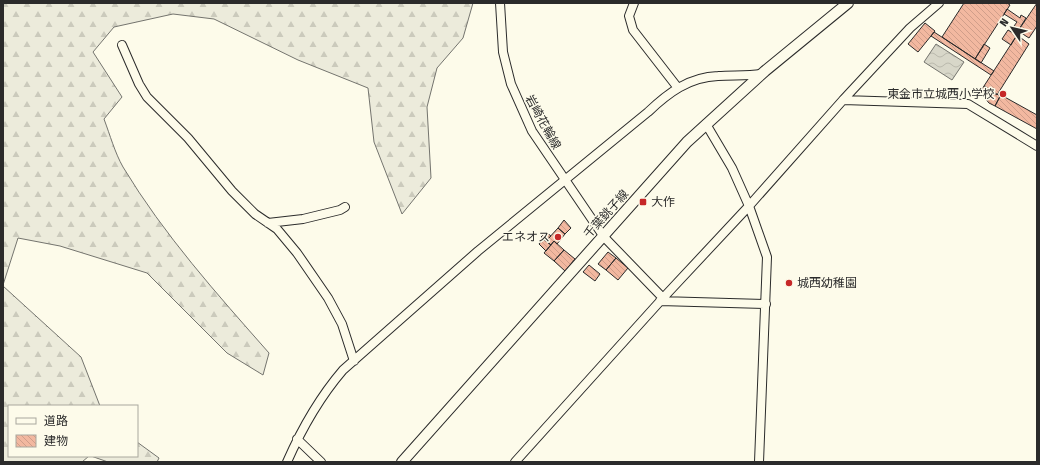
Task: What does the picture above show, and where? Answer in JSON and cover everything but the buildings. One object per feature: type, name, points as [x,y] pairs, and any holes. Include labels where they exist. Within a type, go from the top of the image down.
[{"type":"street","name":"岩崎花輪線","points":[[500,3],[503,52],[510,84],[532,131],[604,237],[661,300]]},
{"type":"street","points":[[634,3],[630,16],[633,30],[678,88]]},
{"type":"street","name":"千葉銚子線","points":[[402,462],[604,237],[687,142],[762,74],[848,3]]},
{"type":"street","points":[[514,462],[661,300],[749,206],[843,100],[910,28],[939,3]]},
{"type":"street","points":[[122,44],[139,84],[147,97],[188,138],[232,190],[255,214],[277,229],[297,253],[328,298],[342,324],[354,360]]},
{"type":"street","points":[[287,462],[313,409],[328,387],[354,360],[478,251],[669,93],[693,80],[716,76],[762,74]]},
{"type":"street","points":[[843,100],[968,104],[1037,146]]},
{"type":"street","points":[[706,124],[732,168],[749,206],[767,258],[759,462]]},
{"type":"street","points":[[268,223],[303,219],[345,208]]},
{"type":"street","points":[[661,300],[766,304]]},
{"type":"street","points":[[297,439],[321,462]]},
{"type":"green space","points":[[3,3],[473,3],[463,38],[437,68],[427,107],[431,178],[402,214],[374,142],[368,88],[298,60],[214,19],[173,14],[114,27],[93,52],[122,97],[104,119],[120,162],[139,192],[174,240],[211,286],[269,353],[263,375],[227,353],[147,273],[60,246],[18,238],[3,285]]},
{"type":"green space","points":[[3,286],[81,357],[100,405],[8,405],[8,457],[88,457],[82,462],[3,462]]},
{"type":"green space","points":[[138,443],[159,458],[157,462],[108,462],[94,457],[138,457]]},
{"type":"water","points":[[936,44],[964,62],[952,80],[924,62]]},
{"type":"place","name":"東金市立城西小学校","points":[[1003,94]]},
{"type":"place","name":"大作","points":[[643,202]]},
{"type":"place","name":"エネオス","points":[[558,237]]},
{"type":"place","name":"城西幼稚園","points":[[789,283]]}]
